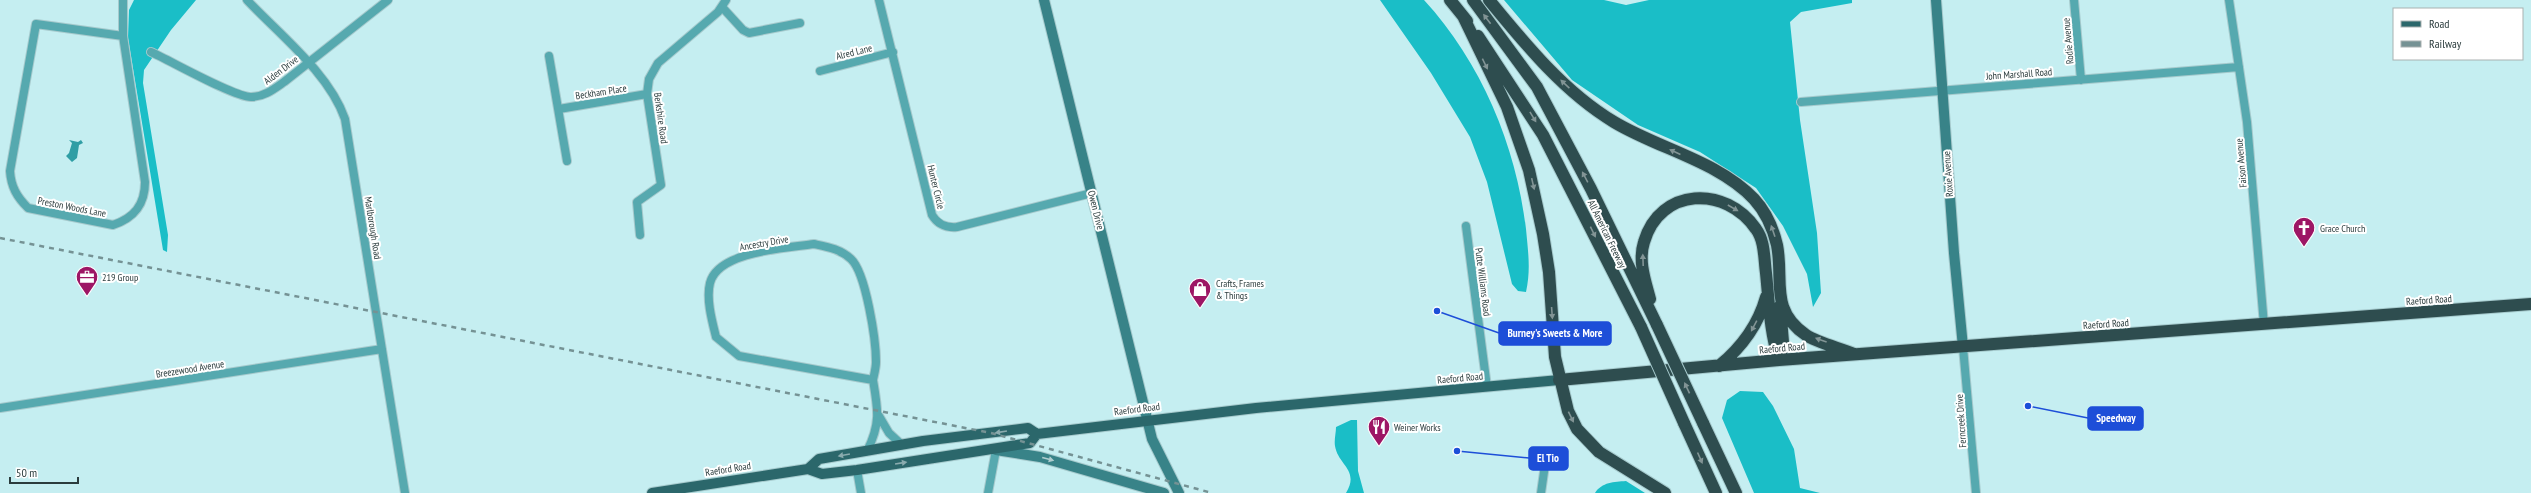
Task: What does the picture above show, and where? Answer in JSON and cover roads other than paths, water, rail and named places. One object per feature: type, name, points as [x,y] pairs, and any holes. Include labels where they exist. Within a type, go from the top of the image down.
[{"type":"highway","name":"All American Freeway","points":[[1450,0],[1499,64],[1544,135],[1641,327],[1716,493]]},
{"type":"highway","name":"All American Freeway","points":[[1473,0],[1537,88],[1591,189],[1736,493]]},
{"type":"highway","points":[[1489,0],[1555,74],[1595,108],[1638,135],[1730,178],[1756,201],[1766,216],[1777,246],[1783,342],[1779,360]]},
{"type":"highway","points":[[1463,16],[1507,107],[1529,170],[1544,234],[1549,272],[1555,357],[1559,380],[1568,411],[1577,429],[1599,452],[1665,493]]},
{"type":"highway","points":[[1657,325],[1644,275],[1642,251],[1648,232],[1656,219],[1665,210],[1677,203],[1696,197],[1708,197],[1734,208],[1746,216],[1757,230],[1763,249],[1773,342],[1779,360]]},
{"type":"highway","points":[[1719,366],[1752,332],[1762,311],[1768,290]]},
{"type":"highway","points":[[1780,301],[1788,316],[1797,328],[1808,336],[1857,355]]},
{"type":"highway","name":"Raeford Road","points":[[1559,380],[1779,360],[2531,304]]},
{"type":"main road","name":"Raeford Road","points":[[808,469],[819,459],[902,445],[1028,428],[1037,434],[1148,420],[1559,380]]},
{"type":"main road","name":"Raeford Road","points":[[652,493],[808,469],[822,474],[996,450],[1030,443],[1037,434]]},
{"type":"street","name":"Preston Woods Lane","points":[[122,36],[36,24],[10,171],[10,183],[18,198],[28,208],[113,225],[124,221],[138,210],[145,197],[145,182],[122,36],[123,0]]},
{"type":"street","name":"Marlborough Road","points":[[247,0],[308,63],[335,96],[345,119],[405,493]]},
{"type":"street","name":"Alden Drive","points":[[151,52],[233,93],[251,97],[269,92],[388,0]]},
{"type":"street","name":"Hunter Circle","points":[[879,0],[932,215],[940,224],[957,227],[1092,193]]},
{"type":"street","name":"Owen Drive","points":[[1044,0],[1152,439],[1179,493]]},
{"type":"street","name":"Roxie Avenue","points":[[1936,0],[1954,254],[1963,347]]},
{"type":"street","name":"Rodie Avenue","points":[[2074,0],[2081,80]]},
{"type":"street","name":"Faison Avenue","points":[[2229,0],[2247,122],[2264,325]]},
{"type":"street","points":[[724,4],[743,30],[749,33],[800,24]]},
{"type":"street","name":"Berkshire Road","points":[[640,235],[637,202],[661,185],[647,94],[648,79],[658,63],[724,4]]},
{"type":"street","name":"Alred Lane","points":[[820,71],[893,52]]},
{"type":"street","points":[[550,56],[567,161]]},
{"type":"street","name":"John Marshall Road","points":[[1801,102],[2239,67]]},
{"type":"street","name":"Beckham Place","points":[[559,109],[647,94]]},
{"type":"street","name":"Putte Williams Road","points":[[1466,226],[1487,387]]},
{"type":"street","name":"Ancestry Drive","points":[[867,451],[876,431],[879,416],[873,380],[876,363],[866,288],[852,260],[839,250],[814,244],[738,257],[724,264],[715,272],[710,281],[709,295],[716,337],[739,356],[873,380]]},
{"type":"street","name":"Ferncreek Drive","points":[[1963,347],[1976,493]]},
{"type":"street","name":"Breezewood Avenue","points":[[0,408],[382,349]]},
{"type":"street","name":"Ancestry Drive","points":[[879,416],[889,433],[902,445]]},
{"type":"street","points":[[988,493],[996,450],[1040,457],[1164,493]]},
{"type":"street","points":[[1541,493],[1545,465]]},
{"type":"street","points":[[857,470],[861,493]]},
{"type":"railway","points":[[0,238],[991,433],[1212,493]]},
{"type":"place","name":"Grace Church","points":[[2304,248]]},
{"type":"place","name":"219 Group","points":[[87,296]]},
{"type":"place","name":"Crafts, Frames & Things","points":[[1200,308]]},
{"type":"place","name":"Burney's Sweets & More","points":[[1437,311]]},
{"type":"place","name":"Speedway","points":[[2028,406]]},
{"type":"place","name":"Weiner Works","points":[[1379,446]]},
{"type":"place","name":"El Tio","points":[[1457,451]]}]
